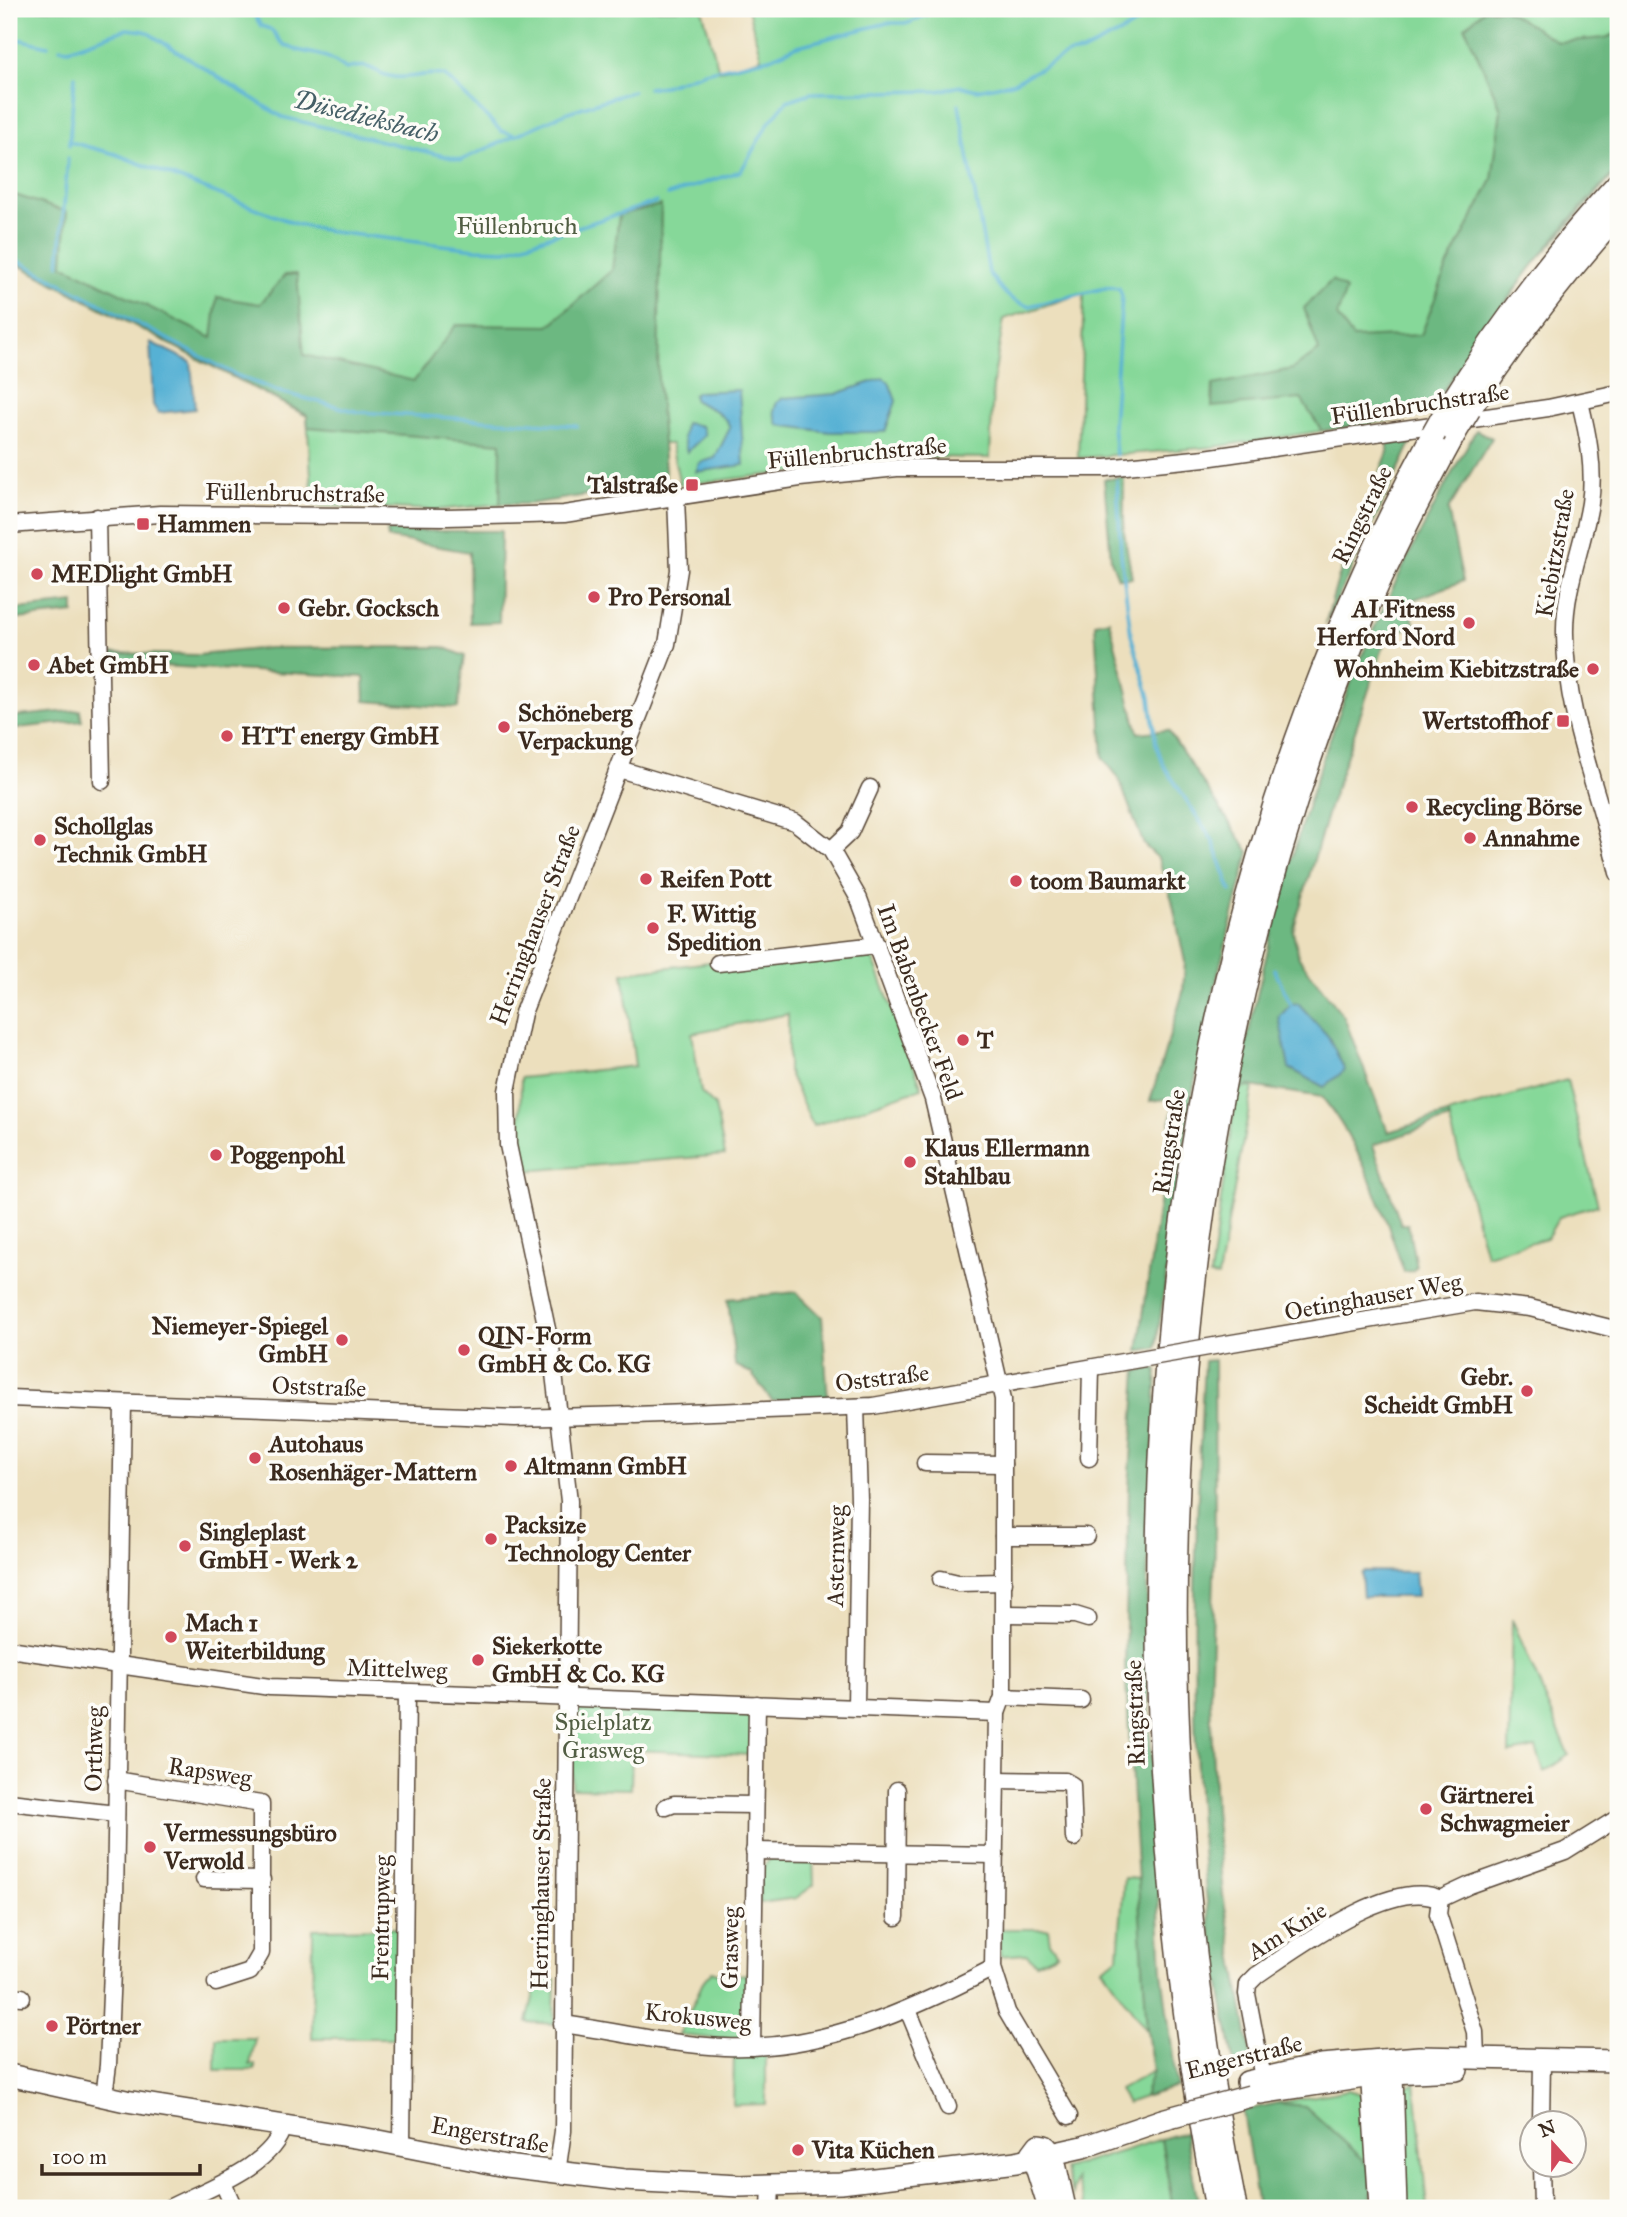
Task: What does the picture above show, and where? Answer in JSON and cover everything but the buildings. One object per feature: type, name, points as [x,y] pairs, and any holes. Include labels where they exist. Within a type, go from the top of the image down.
[{"type":"highway","name":"Ringstraße","points":[[1232,2204],[1195,1941],[1185,1825],[1178,1683],[1180,1480],[1196,1263],[1216,1127],[1239,1012],[1292,816],[1359,628],[1420,496],[1445,427],[1511,312],[1555,255],[1618,184]]},
{"type":"highway","name":"Ringstraße","points":[[1445,427],[1469,409],[1570,268],[1618,214]]},
{"type":"highway","points":[[1381,2070],[1376,2102],[1381,2208]]},
{"type":"highway","points":[[1381,2070],[1395,2208]]},
{"type":"highway","points":[[1042,2153],[1049,2208]]},
{"type":"highway","points":[[1042,2153],[1064,2208]]},
{"type":"main road","name":"Engerstraße","points":[[9,2075],[104,2096],[557,2173],[624,2180],[771,2187],[919,2176],[1042,2153],[1253,2085],[1476,2056],[1525,2057],[1542,2062]]},
{"type":"main road","name":"Engerstraße","points":[[1381,2070],[1525,2067],[1542,2062],[1618,2061]]},
{"type":"street","name":"Füllenbruchstraße","points":[[9,525],[97,517],[514,517],[564,514],[800,478],[897,468],[1106,468],[1205,458],[1580,402],[1618,393]]},
{"type":"street","name":"Kiebitzstraße","points":[[1580,402],[1589,442],[1590,500],[1573,571],[1566,617],[1567,678],[1575,721],[1618,873]]},
{"type":"street","name":"Herringhauser Straße","points":[[557,2173],[563,2131],[569,1501],[562,1418],[551,1348],[508,1144],[507,1091],[523,1013],[655,677],[673,620],[680,547],[676,498]]},
{"type":"street","points":[[97,517],[102,781]]},
{"type":"street","name":"Im Babenbecker Feld","points":[[619,769],[794,822],[831,850],[848,875],[877,945],[933,1099],[1000,1384],[1004,1418],[1004,1614],[993,1969],[1007,2012],[1069,2116]]},
{"type":"street","points":[[831,850],[850,832],[870,788]]},
{"type":"street","points":[[718,963],[877,945]]},
{"type":"street","name":"Oetinghauser Weg","points":[[1134,1360],[1475,1302],[1530,1308],[1618,1330]]},
{"type":"street","name":"Oststraße","points":[[9,1398],[562,1418],[856,1407],[1134,1360]]},
{"type":"street","points":[[1088,1458],[1091,1368]]},
{"type":"street","name":"Orthweg","points":[[104,2096],[109,2053],[117,1780],[122,1403]]},
{"type":"street","name":"Asternweg","points":[[856,1407],[859,1499],[856,1707]]},
{"type":"street","points":[[925,1463],[1003,1464]]},
{"type":"street","points":[[1003,1536],[1086,1536]]},
{"type":"street","points":[[942,1579],[958,1583],[1004,1582]]},
{"type":"street","points":[[1004,1614],[1075,1615],[1088,1619]]},
{"type":"street","name":"Mittelweg","points":[[9,1650],[118,1663],[270,1687],[567,1695],[856,1707],[1000,1705]]},
{"type":"street","name":"Frentrupweg","points":[[402,2146],[407,1692]]},
{"type":"street","points":[[1000,1705],[1081,1700]]},
{"type":"street","name":"Grasweg","points":[[752,2047],[757,1704]]},
{"type":"street","name":"Rapsweg","points":[[117,1780],[258,1801],[263,1809],[261,1953],[250,1972],[216,1983]]},
{"type":"street","points":[[997,1780],[1065,1781],[1072,1785],[1074,1838]]},
{"type":"street","points":[[896,1917],[897,1790]]},
{"type":"street","points":[[9,1802],[116,1814]]},
{"type":"street","points":[[666,1807],[674,1804],[755,1805]]},
{"type":"street","points":[[1476,2056],[1475,2032],[1438,1914],[1440,1899],[1469,1885],[1566,1851],[1618,1818]]},
{"type":"street","points":[[754,1851],[995,1855]]},
{"type":"street","points":[[204,1879],[262,1880]]},
{"type":"street","name":"Am Knie","points":[[1253,2085],[1247,1994],[1248,1984],[1256,1975],[1380,1901],[1408,1894],[1430,1894],[1440,1899]]},
{"type":"street","name":"Krokusweg","points":[[562,2024],[703,2045],[752,2047],[795,2042],[864,2028],[993,1969]]},
{"type":"street","points":[[908,2010],[948,2107]]},
{"type":"street","points":[[1541,2108],[1542,2062]]},
{"type":"street","points":[[169,2208],[223,2183],[269,2151],[280,2140],[283,2126]]},
{"type":"street","points":[[1541,2178],[1542,2208]]},
{"type":"street","points":[[223,2183],[234,2208]]},
{"type":"street","points":[[770,2208],[771,2187]]},
{"type":"green space","name":"Füllenbruch","points":[[9,9],[702,9],[719,71],[761,58],[748,9],[1618,9],[1618,170],[1532,266],[1439,397],[1302,399],[1322,431],[1214,447],[1078,458],[1084,293],[1004,319],[993,383],[990,458],[921,457],[680,485],[671,444],[502,443],[500,504],[436,510],[313,505],[307,416],[9,260]]},
{"type":"green space","points":[[1485,9],[1504,9],[1558,42],[1605,38],[1618,33],[1618,169],[1540,256],[1426,415],[1322,431],[1301,399],[1212,407],[1213,385],[1292,369],[1319,351],[1304,308],[1332,280],[1346,290],[1337,316],[1353,338],[1421,335],[1448,265],[1492,180],[1501,109],[1465,27]]},
{"type":"green space","points":[[9,193],[67,212],[63,265],[212,338],[217,297],[260,304],[285,275],[297,274],[304,355],[414,381],[456,325],[549,326],[612,270],[619,215],[661,205],[658,380],[666,483],[529,504],[500,504],[501,443],[308,427],[307,415],[9,260]]},
{"type":"green space","points":[[1476,430],[1492,438],[1448,510],[1463,581],[1407,602],[1415,625],[1387,636],[1329,808],[1293,931],[1299,958],[1344,1017],[1388,1132],[1448,1114],[1450,1119],[1373,1145],[1401,1224],[1408,1224],[1416,1267],[1412,1271],[1404,1272],[1371,1180],[1349,1137],[1322,1097],[1250,1086],[1237,1088],[1281,898],[1323,757],[1369,639],[1402,568]]},
{"type":"green space","points":[[1413,439],[1325,625],[1338,579],[1388,452],[1388,444]]},
{"type":"green space","points":[[1124,477],[1124,532],[1132,578],[1118,578],[1111,560],[1104,479]]},
{"type":"green space","points":[[387,531],[501,531],[499,622],[470,623],[469,552],[388,538]]},
{"type":"green space","points":[[74,603],[74,613],[9,620],[9,610]]},
{"type":"green space","points":[[1109,620],[1138,733],[1168,730],[1249,852],[1217,978],[1192,1095],[1156,1348],[1138,1351],[1174,1098],[1150,1101],[1183,992],[1185,962],[1172,900],[1158,858],[1144,845],[1118,777],[1103,758],[1095,623]]},
{"type":"green space","points":[[443,647],[465,656],[458,708],[365,701],[364,677],[108,663],[110,653],[198,655],[268,648]]},
{"type":"green space","points":[[80,710],[82,721],[9,729],[9,717]]},
{"type":"green space","points":[[870,951],[922,1088],[813,1126],[788,1071],[788,1014],[692,1033],[701,1092],[715,1106],[725,1155],[525,1171],[520,1135],[521,1078],[635,1066],[623,973],[710,962],[726,964]]},
{"type":"green space","points":[[1567,1080],[1598,1205],[1559,1217],[1547,1238],[1486,1255],[1448,1114]]},
{"type":"green space","points":[[1253,1087],[1218,1277],[1210,1276],[1237,1088]]},
{"type":"green space","points":[[796,1292],[822,1317],[828,1399],[772,1401],[751,1373],[735,1365],[728,1299]]},
{"type":"green space","points":[[1214,1360],[1215,1545],[1210,1700],[1215,1809],[1223,1895],[1253,2068],[1236,2071],[1209,1914],[1196,1760],[1194,1627],[1201,1427],[1204,1361]]},
{"type":"green space","points":[[1157,1368],[1147,1585],[1148,1690],[1162,1972],[1177,2087],[1144,2097],[1153,2071],[1147,2031],[1125,1666],[1129,1487],[1137,1371]]},
{"type":"green space","points":[[1512,1619],[1569,1755],[1544,1772],[1536,1748],[1509,1753]]},
{"type":"green space","name":"Spielplatz Grasweg","points":[[579,1706],[753,1710],[752,1755],[632,1750],[631,1789],[572,1788],[573,1713]]},
{"type":"green space","points":[[773,1857],[813,1857],[814,1885],[796,1898],[760,1903],[761,1871]]},
{"type":"green space","points":[[1124,1878],[1139,1879],[1147,2031],[1102,1968],[1118,1957]]},
{"type":"green space","points":[[401,1928],[399,2038],[312,2038],[313,1929]]},
{"type":"green space","points":[[1000,1929],[1048,1929],[1050,1943],[1057,1953],[1036,1963],[1026,1954],[1000,1956]]},
{"type":"green space","points":[[712,1971],[724,1976],[747,1974],[745,2032],[737,2041],[679,2035],[704,1980]]},
{"type":"green space","points":[[539,1973],[555,1979],[554,2024],[527,2022]]},
{"type":"green space","points":[[216,2038],[255,2038],[250,2065],[255,2065],[255,2070],[216,2070]]},
{"type":"green space","points":[[766,2054],[766,2104],[733,2105],[734,2055]]},
{"type":"green space","points":[[1153,2071],[1144,2097],[1127,2103],[1119,2090]]},
{"type":"green space","points":[[1415,2083],[1427,2208],[1404,2208],[1399,2098],[1405,2088]]},
{"type":"green space","points":[[1348,2090],[1364,2095],[1371,2168],[1305,2107],[1277,2103]]},
{"type":"green space","points":[[1277,2103],[1305,2106],[1363,2159],[1371,2168],[1372,2208],[1258,2208],[1243,2111]]},
{"type":"green space","points":[[1185,2132],[1199,2208],[1173,2208],[1161,2139]]},
{"type":"green space","points":[[1161,2139],[1173,2208],[1086,2208],[1076,2179],[1072,2195],[1065,2169]]},
{"type":"water","points":[[150,342],[191,362],[195,409],[158,413],[153,405]]},
{"type":"water","points":[[883,378],[889,382],[896,401],[885,432],[830,432],[778,425],[774,411],[777,402],[783,398],[836,394]]},
{"type":"water","points":[[739,390],[744,465],[696,472],[699,463],[715,458],[730,428],[727,421],[716,411],[695,401],[693,395],[697,392]]},
{"type":"water","points":[[685,423],[701,426],[705,435],[687,452],[683,438]]},
{"type":"water","points":[[1298,1003],[1328,1036],[1345,1070],[1324,1087],[1289,1068],[1279,1017],[1291,1004]]},
{"type":"water","points":[[1364,1571],[1415,1572],[1417,1595],[1363,1597],[1361,1574]]},
{"type":"waterway","points":[[251,9],[261,26],[271,30],[285,45],[321,55],[346,69],[369,67],[395,77],[433,74],[445,76],[501,131],[515,135]]},
{"type":"waterway","name":"Düsedieksbach","points":[[648,88],[770,58],[798,46],[887,23],[909,23],[939,9]]},
{"type":"waterway","points":[[668,195],[741,171],[768,124],[787,101],[811,93],[938,91],[961,86],[977,90],[1012,83],[1068,54],[1082,52],[1124,31],[1137,23],[1148,9]]},
{"type":"waterway","name":"Düsedieksbach","points":[[60,48],[69,49],[127,29],[145,31],[282,117],[461,160],[568,112],[633,91]]},
{"type":"waterway","name":"Düsedieksbach","points":[[9,37],[48,46]]},
{"type":"waterway","points":[[69,145],[75,76]]},
{"type":"waterway","points":[[959,105],[989,273],[1002,289],[1011,298],[1029,306],[1110,287],[1119,288],[1122,296],[1113,425],[1116,455]]},
{"type":"waterway","points":[[70,142],[115,154],[296,224],[333,232],[476,249],[506,250],[656,202]]},
{"type":"waterway","points":[[59,265],[68,158]]},
{"type":"waterway","points":[[9,256],[238,376],[280,392],[359,412],[577,426]]},
{"type":"waterway","points":[[1117,481],[1121,554],[1131,635],[1150,698],[1156,744],[1164,766],[1213,841],[1231,891]]},
{"type":"waterway","points":[[1274,969],[1291,1004]]},
{"type":"place","name":"Talstraße","points":[[692,485]]},
{"type":"place","name":"Hammen","points":[[143,524]]},
{"type":"place","name":"MEDlight GmbH","points":[[37,574]]},
{"type":"place","name":"Pro Personal","points":[[594,597]]},
{"type":"place","name":"Gebr. Gocksch","points":[[284,608]]},
{"type":"place","name":"AI Fitness Herford Nord","points":[[1469,623]]},
{"type":"place","name":"Abet GmbH","points":[[34,665]]},
{"type":"place","name":"Wohnheim Kiebitzstraße","points":[[1593,669]]},
{"type":"place","name":"Wertstoffhof","points":[[1563,721]]},
{"type":"place","name":"Schöneberg Verpackung","points":[[504,727]]},
{"type":"place","name":"HTT energy GmbH","points":[[227,736]]},
{"type":"place","name":"Recycling Börse","points":[[1412,807]]},
{"type":"place","name":"Annahme","points":[[1470,838]]},
{"type":"place","name":"Schollglas Technik GmbH","points":[[40,840]]},
{"type":"place","name":"Reifen Pott","points":[[646,879]]},
{"type":"place","name":"toom Baumarkt","points":[[1016,881]]},
{"type":"place","name":"F. Wittig Spedition","points":[[653,928]]},
{"type":"place","name":"T","points":[[963,1040]]},
{"type":"place","name":"Poggenpohl","points":[[216,1155]]},
{"type":"place","name":"Klaus Ellermann Stahlbau","points":[[910,1162]]},
{"type":"place","name":"Niemeyer-Spiegel GmbH","points":[[342,1340]]},
{"type":"place","name":"QIN-Form GmbH & Co. KG","points":[[464,1350]]},
{"type":"place","name":"Gebr. Scheidt GmbH","points":[[1527,1391]]},
{"type":"place","name":"Autohaus Rosenhäger-Mattern","points":[[255,1458]]},
{"type":"place","name":"Altmann GmbH","points":[[511,1466]]},
{"type":"place","name":"Packsize Technology Center","points":[[491,1539]]},
{"type":"place","name":"Singleplast GmbH - Werk 2","points":[[185,1546]]},
{"type":"place","name":"Mach 1 Weiterbildung","points":[[171,1637]]},
{"type":"place","name":"Siekerkotte GmbH & Co. KG","points":[[478,1660]]},
{"type":"place","name":"Gärtnerei Schwagmeier","points":[[1426,1809]]},
{"type":"place","name":"Vermessungsbüro Verwold","points":[[150,1847]]},
{"type":"place","name":"Pörtner","points":[[52,2026]]},
{"type":"place","name":"Vita Küchen","points":[[798,2150]]}]
